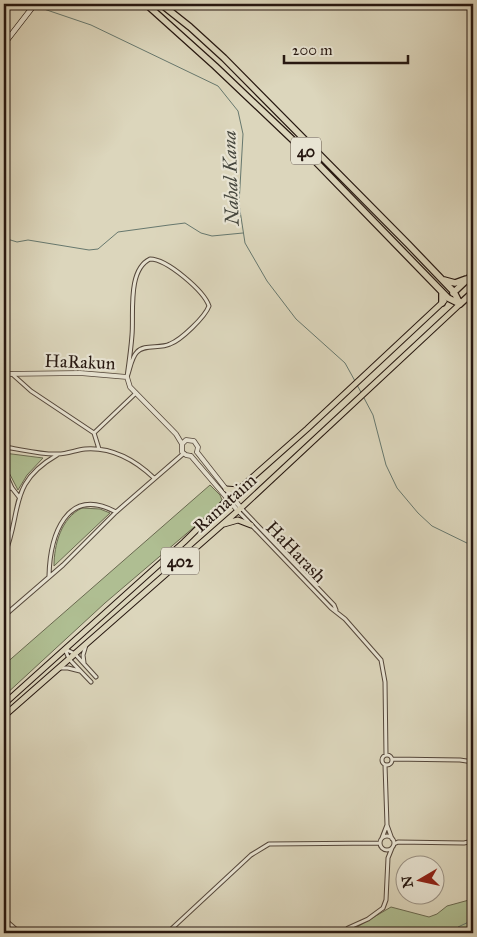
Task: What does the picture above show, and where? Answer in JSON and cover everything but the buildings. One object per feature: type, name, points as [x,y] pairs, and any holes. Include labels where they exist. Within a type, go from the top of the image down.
[{"type":"highway","name":"40","points":[[146,4],[195,47],[316,162],[448,298],[460,304]]},
{"type":"highway","name":"40","points":[[161,4],[224,58],[408,244],[454,292],[460,304]]},
{"type":"highway","points":[[438,276],[447,281],[455,282],[472,276]]},
{"type":"highway","points":[[448,298],[472,276]]},
{"type":"highway","points":[[441,290],[443,295],[442,303]]},
{"type":"highway","points":[[460,304],[473,292]]},
{"type":"main road","points":[[4,44],[33,6]]},
{"type":"main road","name":"Ramataim","points":[[4,704],[184,542],[448,298]]},
{"type":"main road","name":"Ramataim","points":[[4,716],[86,646],[239,509],[460,304]]},
{"type":"main road","points":[[223,504],[225,492],[239,490]]},
{"type":"main road","points":[[219,527],[238,520],[252,525]]},
{"type":"street","points":[[150,259],[157,259],[202,293],[209,306],[207,312],[176,341],[164,346],[138,350],[127,377],[133,333],[134,287],[138,273],[145,262],[150,259]]},
{"type":"street","name":"HaRakun","points":[[4,374],[80,373],[127,377],[130,387],[176,434],[182,444]]},
{"type":"street","points":[[12,374],[31,391],[94,433],[99,449]]},
{"type":"street","points":[[94,433],[136,393]]},
{"type":"street","points":[[176,434],[186,440],[196,442],[197,452],[225,492]]},
{"type":"street","points":[[186,440],[181,448],[184,454],[191,456],[239,509]]},
{"type":"street","points":[[4,447],[58,454],[86,449],[99,449],[128,458],[154,478]]},
{"type":"street","points":[[191,456],[197,452]]},
{"type":"street","points":[[4,556],[10,540],[19,498],[26,481],[40,466],[58,454]]},
{"type":"street","points":[[4,616],[49,577],[116,512],[184,454]]},
{"type":"street","points":[[4,470],[19,498]]},
{"type":"street","points":[[4,490],[12,488]]},
{"type":"street","points":[[49,577],[49,563],[53,543],[68,513],[80,505],[88,504],[104,506],[116,512]]},
{"type":"street","name":"HaHarash","points":[[239,509],[271,548],[378,655],[382,664],[385,682],[386,755]]},
{"type":"street","name":"HaHarash","points":[[239,509],[334,605],[336,611]]},
{"type":"street","points":[[84,664],[83,655],[86,646]]},
{"type":"street","points":[[65,649],[75,654],[96,677]]},
{"type":"street","points":[[65,649],[69,659],[91,682]]},
{"type":"street","points":[[57,670],[64,668],[80,671]]},
{"type":"street","points":[[348,928],[368,919],[382,908],[386,900],[388,858],[393,846],[387,824],[385,765],[382,759],[386,755],[392,759],[460,760],[473,762]]},
{"type":"street","points":[[385,765],[390,764],[392,759]]},
{"type":"street","points":[[387,824],[381,841],[388,858]]},
{"type":"street","points":[[167,933],[250,855],[269,844],[381,841],[388,836],[392,839]]},
{"type":"street","points":[[384,849],[388,850],[398,842],[464,843],[473,841]]},
{"type":"street","points":[[4,919],[20,933]]},
{"type":"green space","points":[[4,453],[43,458],[27,475],[18,490],[4,463]]},
{"type":"green space","points":[[210,485],[220,495],[222,500],[220,505],[105,603],[4,696],[4,665]]},
{"type":"green space","points":[[82,508],[100,509],[110,513],[54,566],[55,549],[60,533],[69,518]]},
{"type":"green space","points":[[473,900],[473,933],[348,933],[350,932],[349,930],[391,907],[429,917],[437,914],[447,906]]},
{"type":"waterway","name":"Nahal Kana","points":[[35,6],[91,25],[218,86],[238,111],[243,134],[239,204],[245,243],[267,281],[296,319],[345,363],[355,381]]},
{"type":"waterway","points":[[4,238],[17,242],[28,240],[89,250],[98,249],[118,232],[185,223],[201,233],[212,236],[243,233]]},
{"type":"waterway","name":"Nahal Kana","points":[[357,385],[362,394]]},
{"type":"waterway","name":"Nahal Kana","points":[[364,398],[373,415],[386,465],[397,488],[432,526],[473,546]]},
{"type":"waterway","points":[[453,933],[458,927],[473,920]]}]
